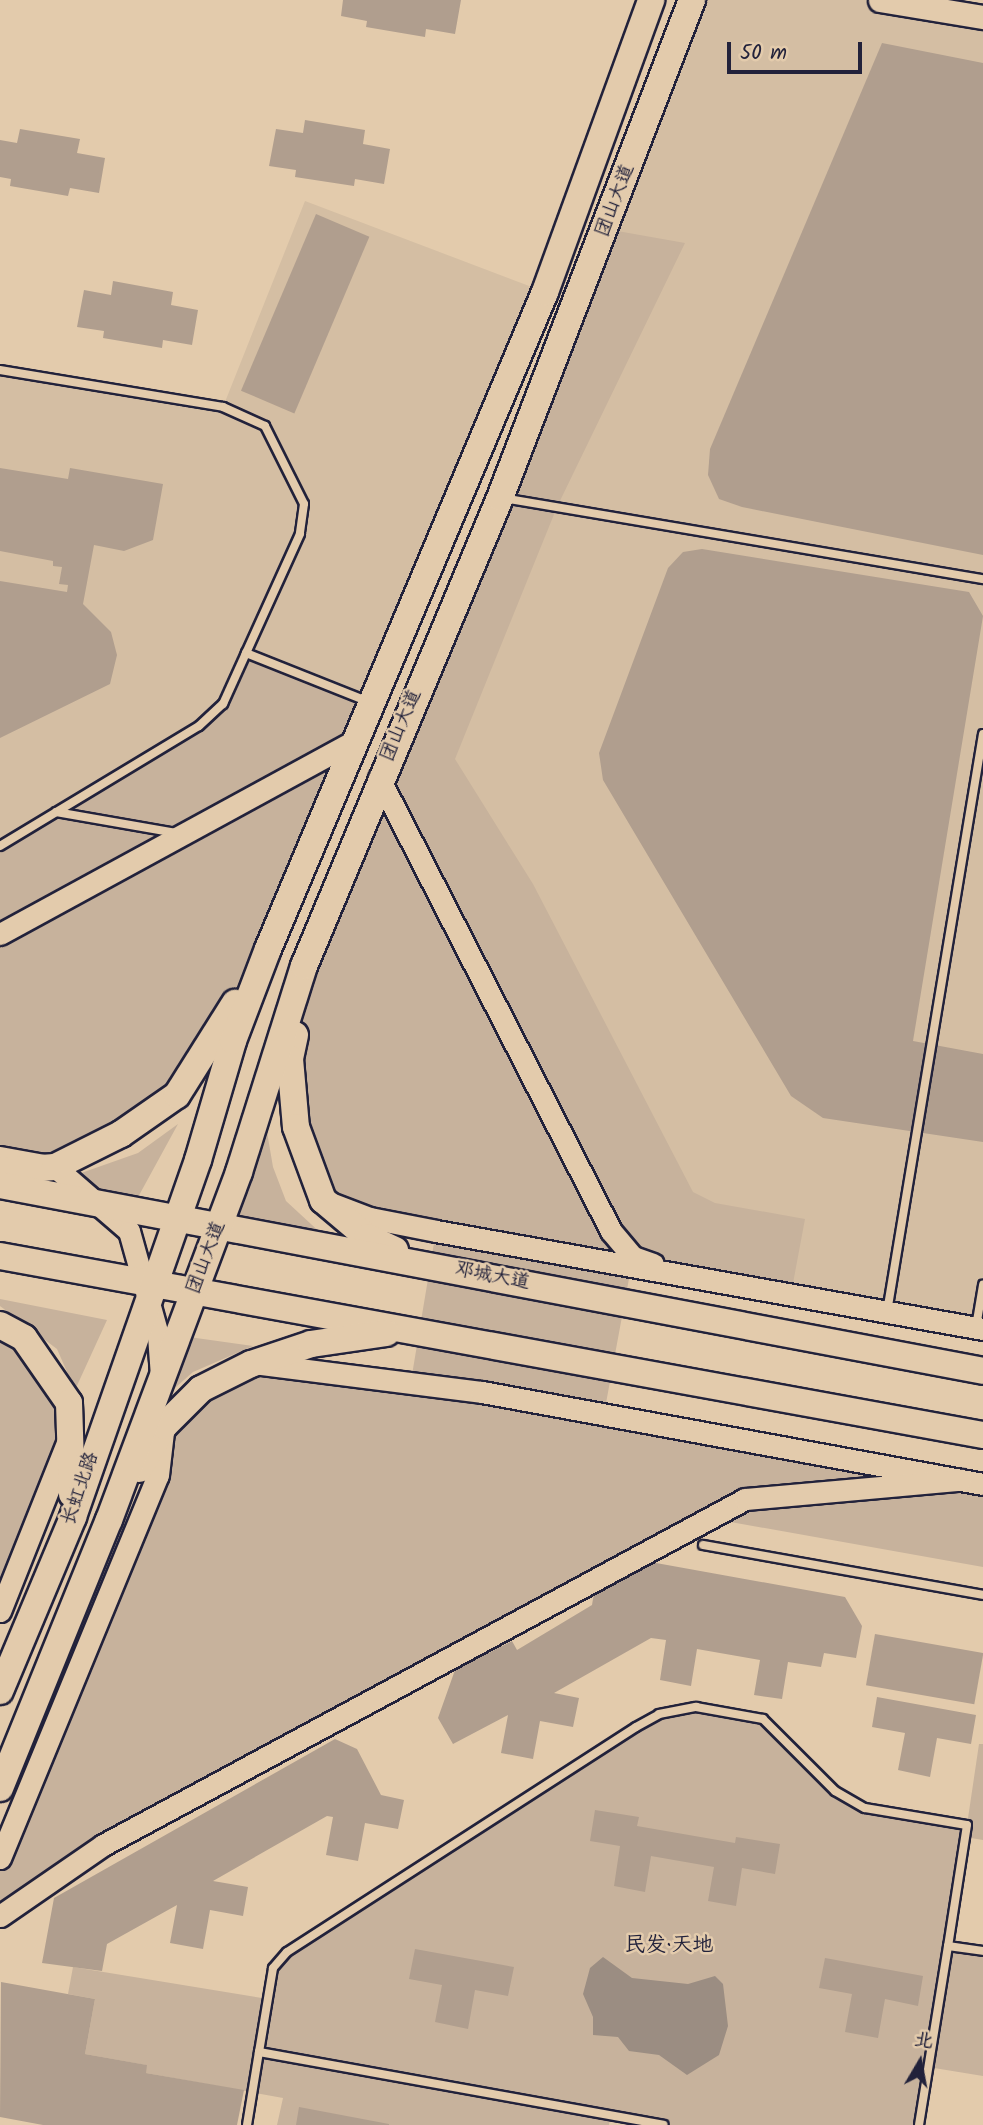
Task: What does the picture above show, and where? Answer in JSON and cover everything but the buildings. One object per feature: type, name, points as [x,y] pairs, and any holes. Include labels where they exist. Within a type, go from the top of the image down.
[{"type":"highway","name":"团山大道","points":[[154,1284],[178,1217],[233,1041],[268,950],[545,292],[651,0]]},
{"type":"highway","name":"团山大道","points":[[130,1458],[219,1225],[310,954],[379,778],[500,498],[692,0]]},
{"type":"highway","points":[[0,1171],[55,1167],[121,1134],[177,1096],[268,950]]},
{"type":"highway","points":[[310,954],[290,1059],[296,1127],[323,1200],[367,1237],[421,1263]]},
{"type":"highway","name":"邓城大道","points":[[0,1185],[983,1371]]},
{"type":"highway","points":[[0,1256],[983,1435]]},
{"type":"highway","name":"长虹北路","points":[[0,1691],[73,1517],[154,1284]]},
{"type":"highway","points":[[0,1325],[24,1338],[69,1403],[73,1517]]},
{"type":"highway","points":[[109,1520],[164,1426],[201,1389],[251,1364],[311,1344],[405,1330]]},
{"type":"highway","name":"长虹北路","points":[[0,1788],[109,1520],[130,1458]]},
{"type":"main road","points":[[880,0],[983,17]]},
{"type":"street","points":[[0,934],[356,740]]},
{"type":"street","points":[[379,778],[611,1231],[634,1257],[692,1277]]},
{"type":"street","points":[[0,1157],[55,1167],[129,1231],[158,1335],[164,1426],[158,1475],[0,1858]]},
{"type":"street","points":[[323,1200],[370,1218],[979,1328]]},
{"type":"street","points":[[251,1364],[312,1367],[482,1392],[983,1484]]},
{"type":"street","points":[[0,1611],[70,1435]]},
{"type":"street","points":[[0,1916],[103,1845],[745,1499],[960,1480]]},
{"type":"lane","points":[[0,370],[223,407],[265,426],[304,504],[300,534],[223,704],[199,726],[0,846]]},
{"type":"lane","points":[[500,498],[983,579]]},
{"type":"lane","points":[[246,653],[372,703]]},
{"type":"lane","points":[[887,1312],[983,734]]},
{"type":"lane","points":[[56,812],[183,835]]},
{"type":"lane","points":[[979,1328],[983,1285]]},
{"type":"lane","points":[[703,1545],[983,1595]]},
{"type":"lane","points":[[247,2125],[273,1968],[287,1952],[636,1727],[659,1714],[696,1707],[763,1719],[835,1791],[865,1808],[967,1825],[919,2125]]},
{"type":"lane","points":[[948,1946],[983,1951]]},
{"type":"lane","points":[[259,2052],[663,2125]]},
{"type":"shaded area","points":[[692,0],[875,0],[983,18],[983,1329],[692,1277],[379,778]]},
{"type":"shaded area","points":[[305,201],[545,292],[356,740],[0,934],[0,370],[223,407]]},
{"type":"shaded area","points":[[606,229],[685,243],[557,507],[455,759],[533,884],[693,1192],[715,1203],[805,1219],[791,1294],[633,1257],[604,1414],[983,1484],[983,1567],[708,1518],[103,1845],[0,1916],[0,1858],[158,1475],[164,1426],[251,1364],[411,1381],[436,1231],[323,1200],[290,1059],[304,966]]},
{"type":"shaded area","points":[[246,653],[372,703],[268,949],[177,1095],[55,1167],[0,1157],[0,846],[199,726],[223,704]]},
{"type":"shaded area","points":[[178,1124],[137,1199],[50,1184],[138,1153]]},
{"type":"shaded area","points":[[266,1126],[273,1167],[286,1201],[325,1237],[232,1216]]},
{"type":"shaded area","points":[[0,1299],[107,1320],[75,1390],[57,1349],[0,1306]]},
{"type":"shaded area","points":[[0,1325],[69,1403],[0,1611]]},
{"type":"shaded area","points":[[189,1337],[253,1346],[193,1372],[159,1402]]},
{"type":"shaded area","points":[[696,1707],[763,1719],[835,1791],[865,1808],[967,1825],[979,1744],[983,1744],[983,1840],[965,1837],[948,1945],[983,1951],[983,2076],[928,2067],[919,2125],[656,2125],[610,2116],[609,2125],[277,2125],[283,2098],[146,2073],[146,2065],[85,2054],[95,1999],[68,1994],[73,1967],[268,1999],[273,1968],[287,1952],[659,1714]]},
{"type":"shaded area","points":[[603,1957],[632,1978],[688,1984],[715,1976],[723,1984],[728,2026],[719,2055],[687,2075],[659,2055],[629,2051],[618,2037],[593,2035],[593,2017],[583,1994],[590,1968]]},
{"type":"district","name":"民发·天地","points":[[669,1946]]}]
